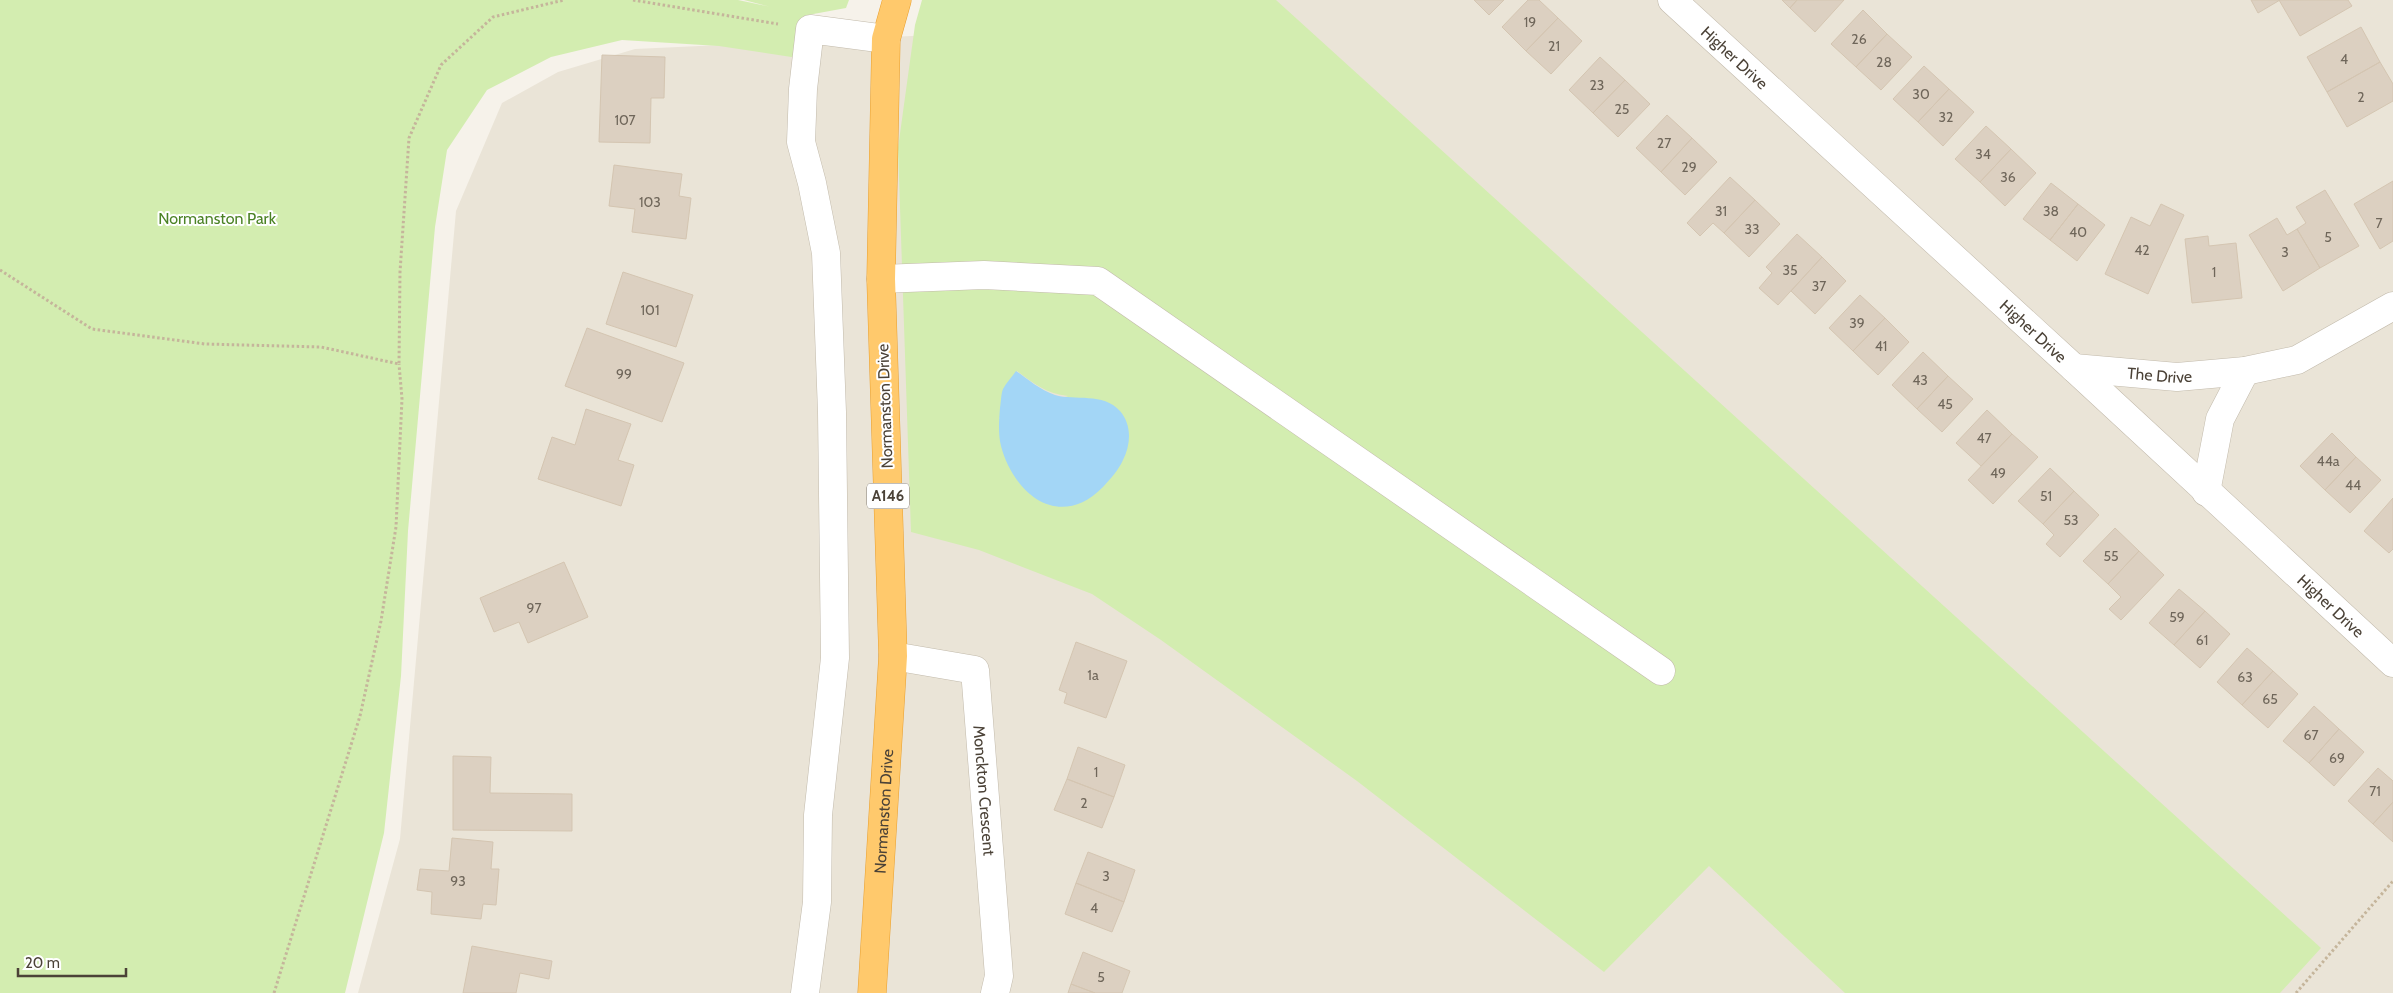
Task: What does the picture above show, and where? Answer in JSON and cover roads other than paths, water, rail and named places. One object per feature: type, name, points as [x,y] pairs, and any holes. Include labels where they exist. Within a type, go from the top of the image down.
[{"type":"highway","name":"Normanston Drive","points":[[872,993],[893,656],[881,279],[886,39],[897,0]]},
{"type":"street","name":"Higher Drive","points":[[1672,0],[2393,663]]},
{"type":"street","points":[[805,993],[817,902],[818,815],[835,658],[832,412],[826,253],[812,184],[801,142],[803,88],[810,29],[886,39]]},
{"type":"street","points":[[881,279],[984,275],[1098,282],[1661,671]]},
{"type":"street","name":"The Drive","points":[[2074,368],[2177,377],[2245,371],[2297,360],[2393,306]]},
{"type":"street","points":[[2206,492],[2220,419],[2245,371]]},
{"type":"street","name":"Monckton Crescent","points":[[893,656],[975,670],[999,976],[996,993]]},
{"type":"water","points":[[1016,371],[1050,393],[1063,397],[1105,401],[1113,405],[1124,416],[1127,422],[1129,441],[1123,460],[1117,471],[1103,487],[1087,500],[1071,506],[1055,506],[1041,501],[1028,492],[1016,479],[1007,464],[1000,441],[1001,396],[1006,384]]},
{"type":"park label","name":"Normanston Park","points":[[217,218]]}]
